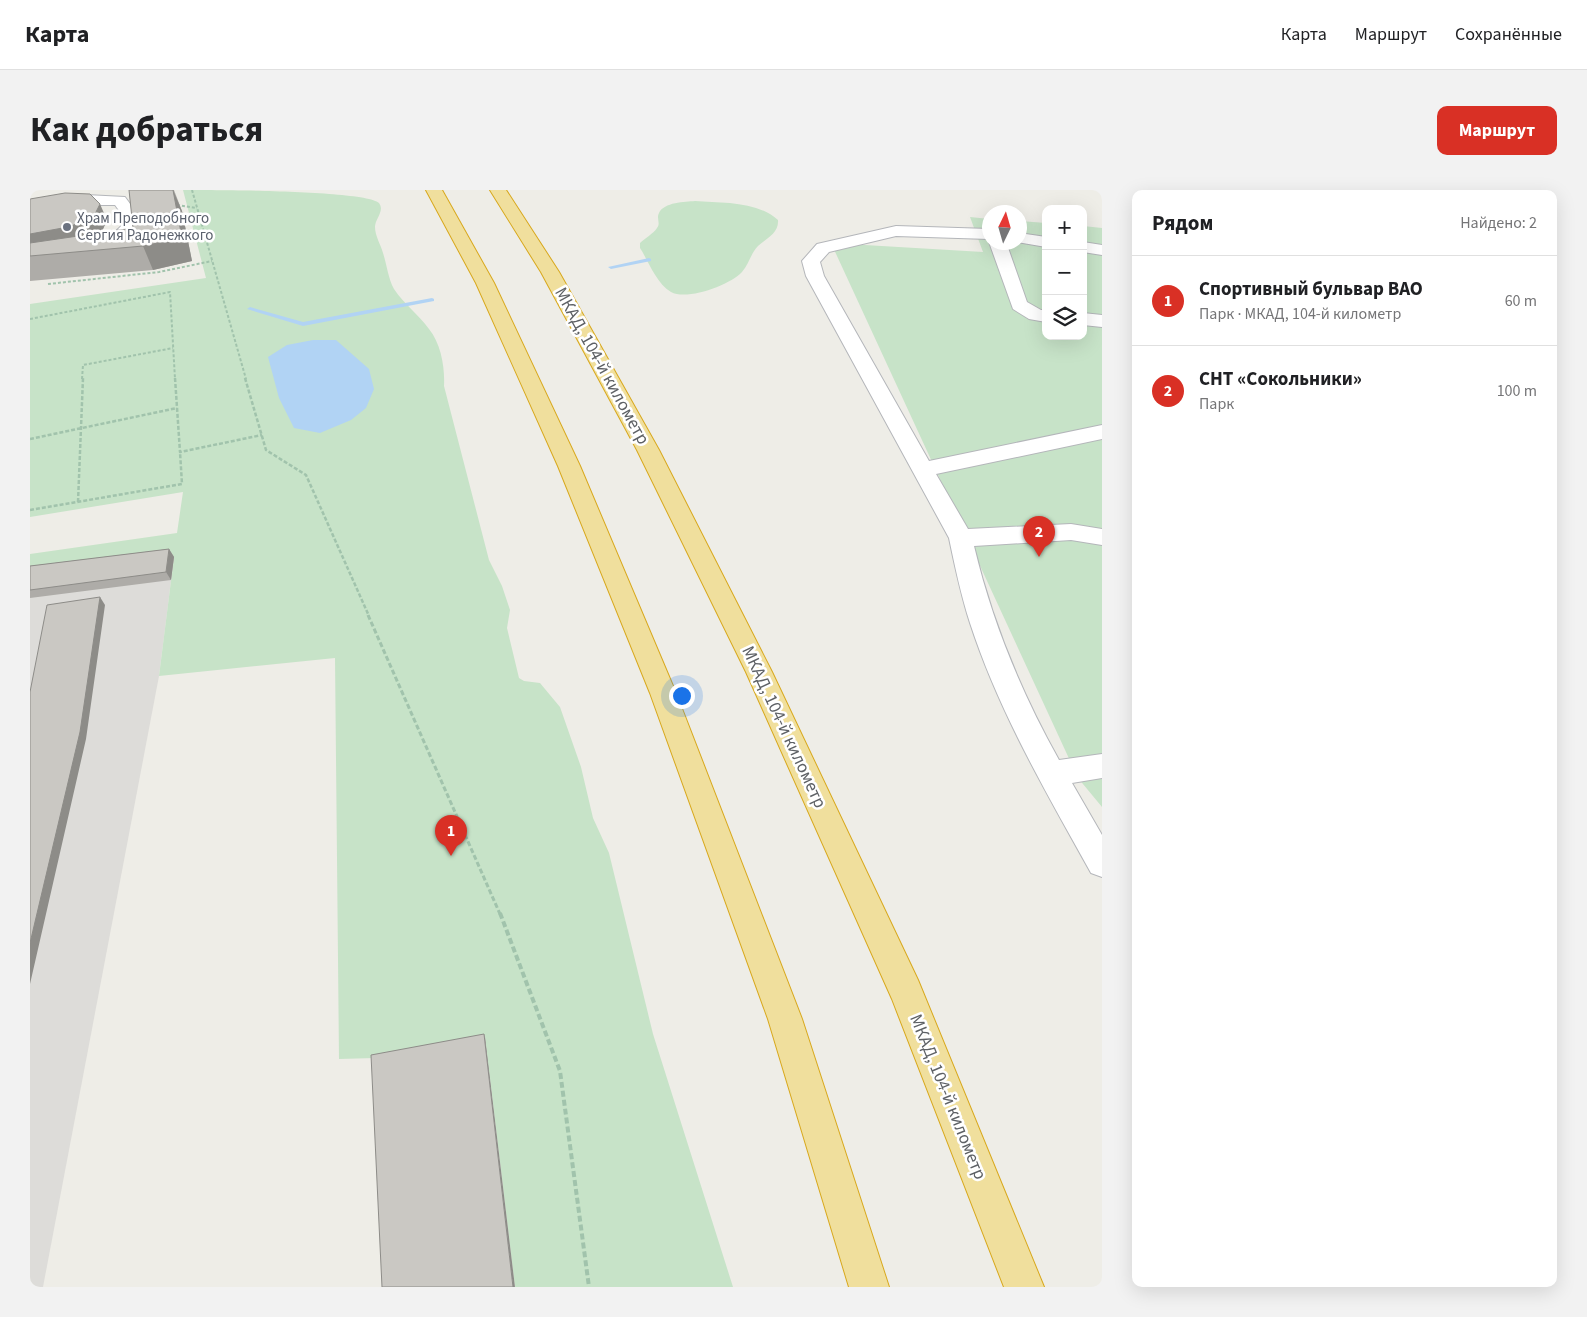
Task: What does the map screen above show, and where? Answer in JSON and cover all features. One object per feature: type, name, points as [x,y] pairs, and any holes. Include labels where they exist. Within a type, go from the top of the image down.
[{"type":"highway","points":[[434,190],[485,283],[568,466],[663,693],[785,1020],[869,1287]]},
{"type":"highway","name":"МКАД, 104-й километр","points":[[498,190],[550,272],[648,450],[759,672],[906,992],[1024,1287]]},
{"type":"lane","points":[[30,209],[86,200],[120,200],[134,220],[127,230],[114,242],[92,249],[30,262]]},
{"type":"lane","points":[[982,234],[896,231],[823,248],[811,261],[815,276],[961,538],[967,578],[994,657],[1050,774],[1102,863]]},
{"type":"lane","points":[[1027,239],[1042,241]]},
{"type":"lane","points":[[1087,248],[1102,250]]},
{"type":"lane","points":[[1000,250],[1019,305],[1036,315],[1042,316]]},
{"type":"lane","points":[[1087,319],[1102,321]]},
{"type":"lane","points":[[922,470],[1102,432]]},
{"type":"lane","points":[[961,538],[1071,532],[1102,537]]},
{"type":"lane","points":[[1050,774],[1102,766]]},
{"type":"path","points":[[192,190],[266,450],[306,476],[496,900],[560,1072],[589,1287]]},
{"type":"path","points":[[170,204],[197,208]]},
{"type":"path","points":[[40,285],[159,272],[212,261]]},
{"type":"path","points":[[30,319],[170,292],[182,484],[30,510]]},
{"type":"path","points":[[78,502],[83,365],[174,348]]},
{"type":"path","points":[[30,439],[177,408]]},
{"type":"path","points":[[180,452],[262,435]]},
{"type":"shaded area","points":[[174,557],[159,676],[43,1287],[30,1287],[30,575]]},
{"type":"green space","points":[[183,190],[347,195],[368,199],[379,203],[381,206],[375,230],[392,285],[429,329],[437,342],[443,364],[444,386],[489,560],[502,586],[510,610],[507,628],[519,678],[524,681],[540,683],[560,707],[581,767],[593,818],[609,853],[653,1034],[733,1287],[515,1287],[485,1037],[375,1058],[339,1059],[335,658],[159,676],[174,557],[30,575],[30,554],[177,533],[183,492],[30,517],[30,304],[206,278]]},
{"type":"green space","points":[[695,201],[750,206],[770,214],[778,220],[778,225],[772,235],[758,246],[742,272],[736,277],[708,290],[697,293],[678,294],[671,292],[657,278],[640,248],[640,243],[657,228],[659,224],[658,215],[662,209],[675,203]]},
{"type":"green space","points":[[970,217],[982,218],[982,249]]},
{"type":"green space","points":[[1027,222],[1042,223],[1042,340],[1087,340],[1087,226],[1102,228],[1102,807],[1078,778],[831,243],[983,252],[982,250],[1027,250]]},
{"type":"water","points":[[313,340],[336,340],[369,369],[374,389],[366,408],[351,420],[320,433],[294,428],[279,398],[268,357],[287,345]]},
{"type":"building","points":[[129,190],[173,190],[182,238],[143,246],[30,256],[30,243],[133,228]]},
{"type":"building","points":[[65,193],[90,194],[100,204],[93,218],[68,227],[30,234],[30,199]]},
{"type":"building","points":[[169,549],[166,572],[30,590],[30,566]]},
{"type":"building","points":[[100,597],[80,732],[30,943],[30,692],[47,605]]},
{"type":"building","points":[[484,1034],[513,1287],[382,1287],[371,1055]]},
{"type":"waterway","points":[[611,267],[649,260]]},
{"type":"waterway","points":[[250,309],[303,324],[432,300]]},
{"type":"place","name":"Храм Преподобного Сергия Радонежкого","points":[[67,227]]},
{"type":"place","name":"СНТ «Сокольники»","points":[[1039,557]]},
{"type":"place","name":"Спортивный бульвар ВАО","points":[[451,856]]}]
